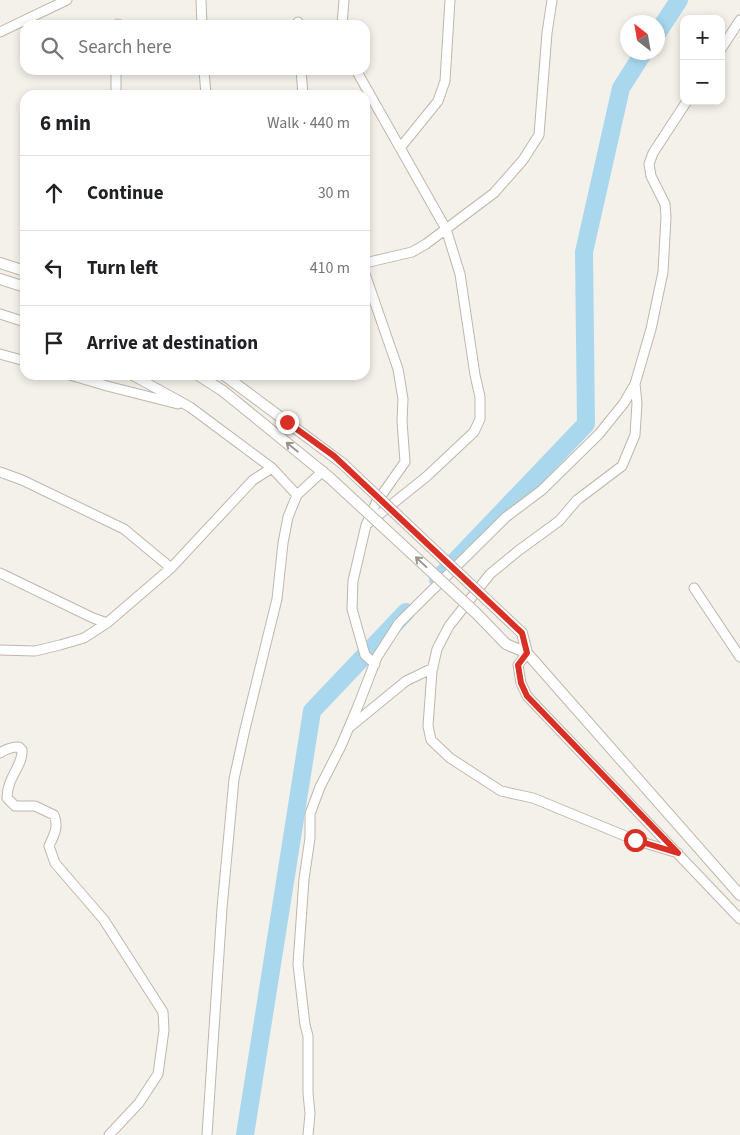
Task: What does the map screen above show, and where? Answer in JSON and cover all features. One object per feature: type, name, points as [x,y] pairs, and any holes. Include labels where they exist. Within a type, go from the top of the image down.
[{"type":"street","points":[[25,20],[67,0]]},
{"type":"street","points":[[201,0],[202,20]]},
{"type":"street","points":[[342,20],[344,0]]},
{"type":"street","points":[[400,148],[438,101],[445,82],[450,0]]},
{"type":"street","points":[[370,262],[412,252],[494,193],[523,160],[539,135],[547,33],[552,0]]},
{"type":"street","points":[[725,42],[740,20]]},
{"type":"street","points":[[0,32],[20,22]]},
{"type":"street","points":[[116,75],[116,90]]},
{"type":"street","points":[[204,75],[206,90]]},
{"type":"street","points":[[301,75],[303,90]]},
{"type":"street","points":[[359,75],[367,90]]},
{"type":"street","points":[[366,525],[437,467],[474,432],[480,419],[480,397],[460,274],[446,229],[370,95]]},
{"type":"street","points":[[308,1135],[310,1114],[308,1036],[304,1025],[298,964],[304,878],[310,838],[310,814],[320,787],[349,728],[377,657],[399,623],[506,517],[542,490],[599,434],[624,403],[635,384],[651,330],[663,272],[666,217],[664,204],[651,176],[649,164],[653,153],[684,105]]},
{"type":"street","points":[[0,263],[20,269]]},
{"type":"street","points":[[0,279],[20,285]]},
{"type":"street","points":[[370,288],[398,369],[403,400],[402,421],[405,462],[376,503],[366,525],[353,581],[352,609],[365,655],[374,664]]},
{"type":"street","points":[[0,314],[20,320]]},
{"type":"street","points":[[0,354],[20,360]]},
{"type":"street","points":[[86,380],[190,407]]},
{"type":"street","points":[[141,380],[190,407],[272,468],[297,495]]},
{"type":"street","points":[[206,380],[223,391],[326,474],[476,613],[506,644],[527,653],[740,895]]},
{"type":"street","points":[[231,380],[342,463],[522,633],[527,653]]},
{"type":"street","points":[[635,384],[637,403],[635,435],[622,466],[577,500],[559,521],[490,574],[449,626],[438,649],[433,668],[428,726],[431,740],[450,758],[501,791],[533,798],[635,840],[678,853]]},
{"type":"street","points":[[0,650],[35,651],[60,645],[84,638],[107,623],[171,568],[253,480],[272,468]]},
{"type":"street","points":[[0,472],[22,480],[124,529],[171,568]]},
{"type":"street","points":[[207,1135],[222,908],[234,779],[277,599],[288,517],[297,495],[326,474]]},
{"type":"street","points":[[0,573],[107,623]]},
{"type":"street","points":[[694,588],[740,657]]},
{"type":"street","points":[[527,653],[518,665],[521,683],[527,696],[740,919]]},
{"type":"street","points":[[349,728],[406,681],[433,668]]},
{"type":"street","points":[[0,753],[7,748],[19,747],[22,750],[22,758],[10,780],[7,798],[15,806],[35,806],[54,815],[57,823],[55,834],[49,846],[55,862],[104,920],[163,1012],[164,1030],[158,1074],[139,1103],[109,1135]]},
{"type":"waterway","points":[[665,21],[679,0]]},
{"type":"waterway","points":[[438,579],[586,424],[584,252],[621,88],[639,60]]},
{"type":"waterway","points":[[245,1135],[312,711],[406,612]]},
{"type":"route","points":[[287,422],[334,456],[522,633],[527,653],[518,665],[521,683],[527,696],[678,853],[635,840]]}]
